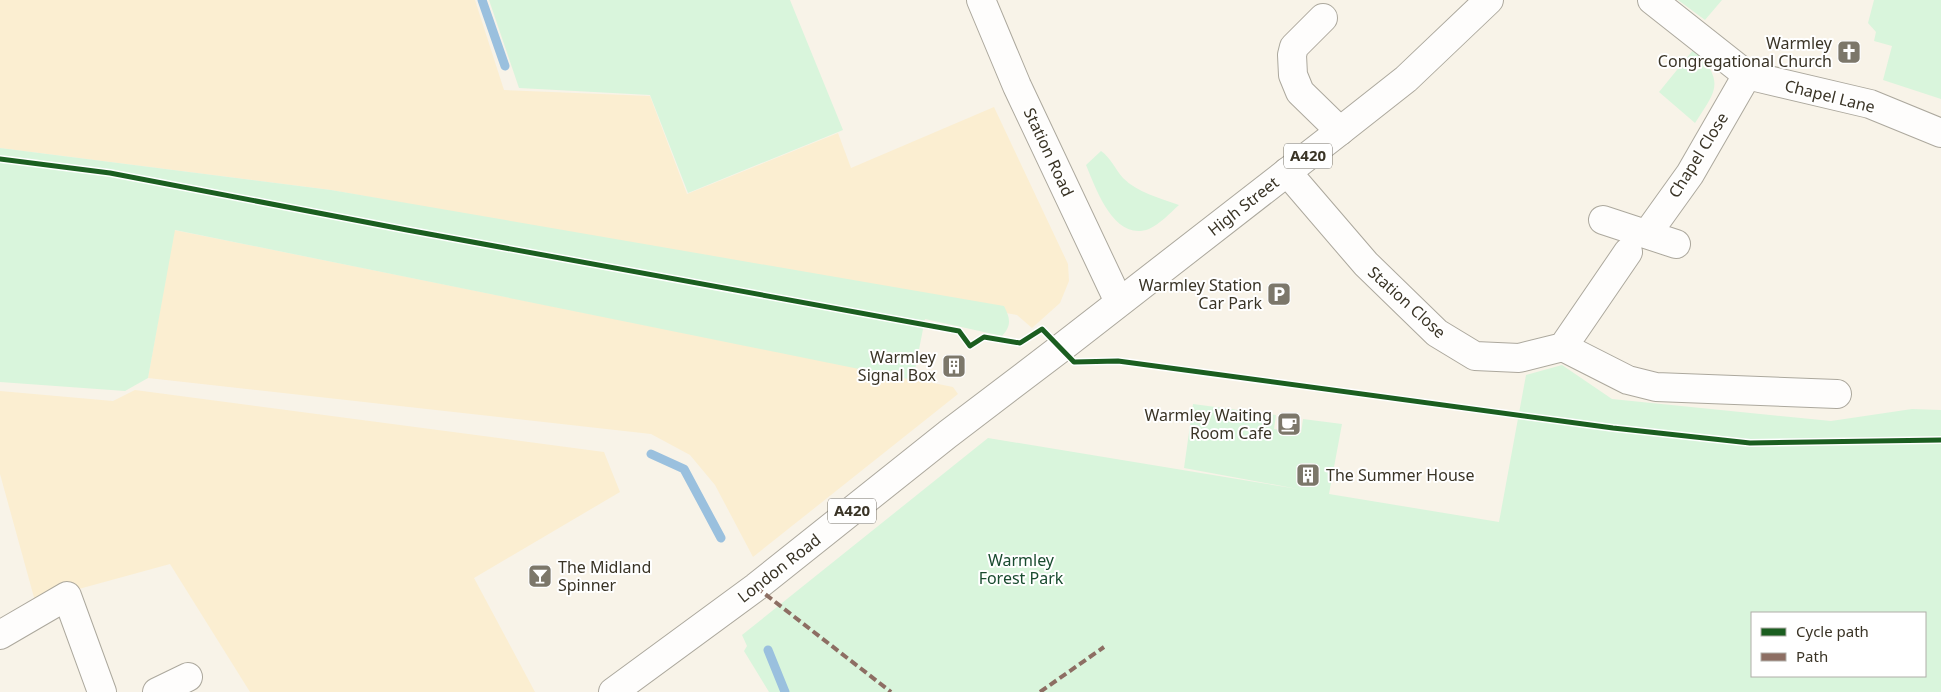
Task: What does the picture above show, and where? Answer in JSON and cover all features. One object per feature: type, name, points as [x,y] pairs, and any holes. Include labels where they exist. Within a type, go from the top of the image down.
[{"type":"street","name":"Station Road","points":[[981,0],[1017,86],[1119,302]]},
{"type":"street","name":"High Street","points":[[1061,348],[1406,79],[1490,0]]},
{"type":"street","name":"Chapel Lane","points":[[1652,0],[1747,75],[1870,104],[1941,133]]},
{"type":"street","points":[[1324,18],[1294,47],[1292,55],[1293,75],[1300,92],[1340,131]]},
{"type":"street","name":"Chapel Close","points":[[1637,243],[1690,174],[1747,75]]},
{"type":"street","name":"Station Close","points":[[1287,172],[1366,264],[1437,333],[1475,356],[1519,358],[1563,347]]},
{"type":"street","points":[[1603,220],[1637,243],[1676,244]]},
{"type":"street","points":[[1637,243],[1563,347],[1628,380],[1656,387],[1837,394]]},
{"type":"street","name":"London Road","points":[[613,692],[756,587],[948,434],[1061,348]]},
{"type":"street","points":[[0,635],[67,596],[102,692]]},
{"type":"street","points":[[157,692],[188,678]]},
{"type":"shaded area","points":[[0,0],[475,0],[504,90],[650,96],[687,194],[838,133],[851,168],[994,107],[1068,264],[1069,281],[1060,303],[1032,328],[1017,315],[331,190],[0,148]]},
{"type":"shaded area","points":[[174,230],[953,387],[958,394],[753,557],[715,485],[690,455],[651,434],[148,378]]},
{"type":"shaded area","points":[[135,390],[604,452],[620,492],[474,578],[535,692],[250,692],[170,564],[35,601],[0,474],[0,391],[113,401]]},
{"type":"green space","points":[[489,0],[790,0],[843,130],[688,193],[650,95],[519,88]]},
{"type":"green space","points":[[1678,0],[1722,0],[1705,20]]},
{"type":"green space","points":[[1874,0],[1941,0],[1941,99],[1883,80],[1892,46],[1874,41],[1876,32],[1868,23]]},
{"type":"green space","points":[[1694,49],[1704,60],[1714,78],[1713,93],[1695,123],[1659,92]]},
{"type":"green space","points":[[0,148],[331,190],[1004,306],[1008,314],[1009,325],[1002,336],[925,319],[913,380],[175,230],[148,378],[125,391],[0,382]]},
{"type":"green space","points":[[1101,151],[1108,157],[1123,178],[1135,188],[1179,205],[1149,229],[1137,231],[1126,228],[1116,221],[1108,211],[1086,165]]},
{"type":"green space","name":"Warmley Forest Park","points":[[1562,365],[1612,399],[1831,421],[1912,409],[1941,410],[1941,692],[769,692],[744,651],[747,646],[742,635],[988,438],[1298,489],[1184,468],[1193,404],[1276,415],[1274,429],[1301,433],[1303,419],[1342,424],[1329,494],[1499,522],[1526,375]]},
{"type":"waterway","points":[[482,0],[505,66]]},
{"type":"waterway","points":[[651,454],[684,469],[721,538]]},
{"type":"waterway","points":[[768,650],[785,692]]},
{"type":"marked path","points":[[756,587],[891,692]]},
{"type":"marked path","points":[[1040,692],[1104,647]]},
{"type":"cycle path","points":[[0,159],[110,173],[407,230],[959,331],[970,346],[984,337],[1020,343],[1042,329],[1074,362],[1118,361],[1613,428],[1750,443],[1941,440]]},
{"type":"place","name":"Warmley Congregational Church","points":[[1849,52]]},
{"type":"place","name":"Warmley Station Car Park","points":[[1279,294]]},
{"type":"place","name":"Warmley Signal Box","points":[[954,366]]},
{"type":"place","name":"Warmley Waiting Room Cafe","points":[[1289,424]]},
{"type":"place","name":"The Summer House","points":[[1308,475]]},
{"type":"place","name":"The Midland Spinner","points":[[540,576]]}]
